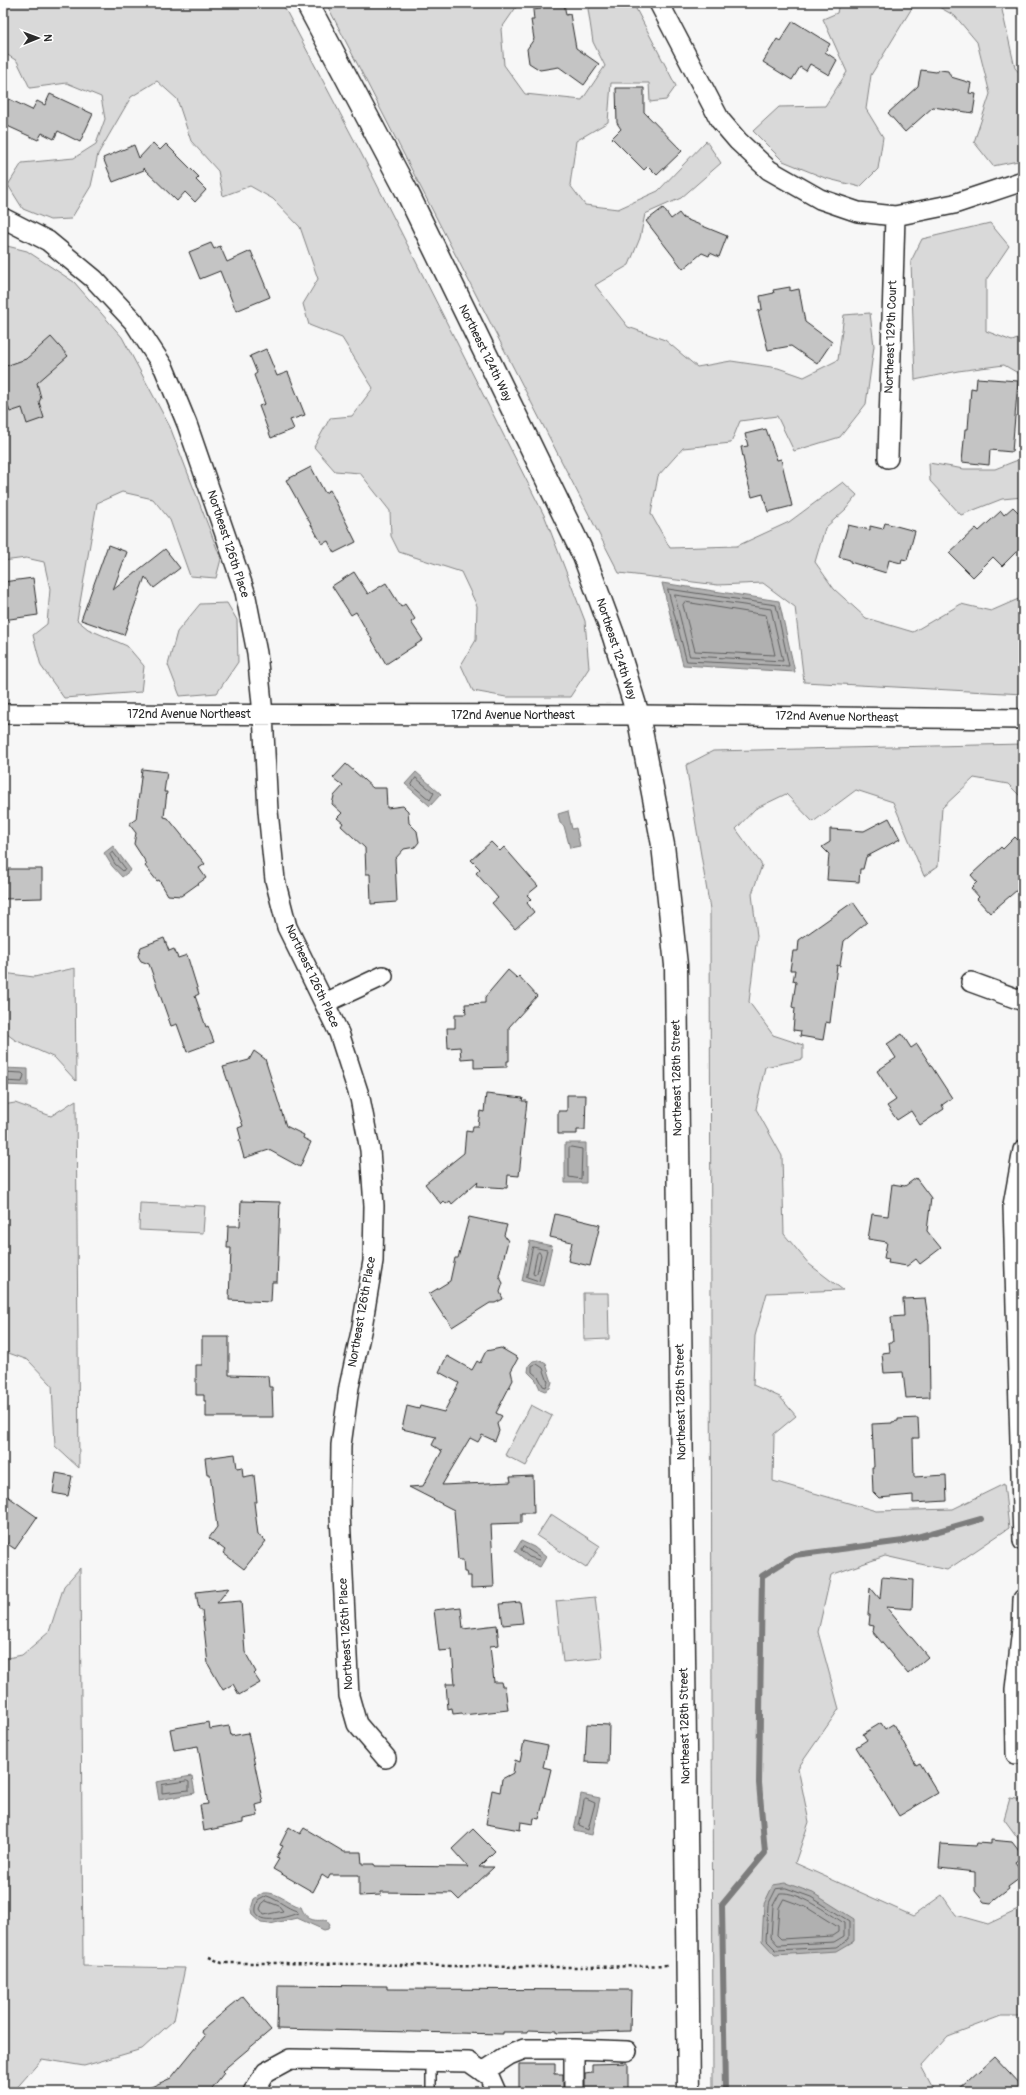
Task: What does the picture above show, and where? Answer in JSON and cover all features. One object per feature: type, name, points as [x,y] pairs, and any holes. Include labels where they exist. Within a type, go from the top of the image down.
[{"type":"street","name":"Northeast 124th Way","points":[[307,3],[406,190],[584,556],[614,637],[638,715]]},
{"type":"street","points":[[659,3],[720,120],[738,141],[769,170],[820,198],[858,212],[895,216],[954,204],[1023,181]]},
{"type":"street","name":"Northeast 129th Court","points":[[888,458],[895,216]]},
{"type":"street","name":"Northeast 126th Place","points":[[3,218],[48,241],[94,280],[134,322],[164,368],[187,424],[246,592],[257,653],[263,714],[268,811],[275,880],[287,927],[339,1033],[360,1098],[370,1150],[374,1206],[373,1261],[362,1328],[348,1387],[341,1445],[340,1515],[349,1696],[357,1724],[386,1758]]},
{"type":"street","name":"172nd Avenue Northeast","points":[[3,714],[638,715],[1023,719]]},
{"type":"street","name":"Northeast 128th Street","points":[[638,715],[663,845],[676,965],[689,2092]]},
{"type":"street","points":[[325,1003],[383,976]]},
{"type":"street","points":[[971,982],[1023,1001]]},
{"type":"street","points":[[1023,1150],[1013,1205],[1023,1541]]},
{"type":"street","points":[[1023,1599],[1022,1629],[1015,1689],[1016,1754],[1023,1754]]},
{"type":"street","points":[[483,2072],[509,2055],[524,2049],[627,2051]]},
{"type":"street","points":[[574,2049],[574,2092]]},
{"type":"street","points":[[253,2092],[266,2072],[290,2059],[469,2062],[489,2076],[496,2092]]},
{"type":"lane","points":[[431,2062],[431,2092]]},
{"type":"path","points":[[209,1957],[222,1963],[314,1962],[605,1967],[687,1964]]},
{"type":"shaded area","points":[[3,3],[282,3],[362,155],[545,517],[585,621],[589,668],[570,697],[506,697],[473,691],[461,665],[476,640],[477,606],[461,572],[399,552],[391,536],[390,511],[360,473],[335,471],[314,447],[330,418],[352,416],[373,388],[342,338],[309,325],[303,304],[318,279],[300,227],[273,199],[250,186],[223,196],[218,171],[191,141],[177,99],[157,81],[131,97],[98,154],[91,186],[71,219],[50,220],[23,209],[8,185],[22,163],[74,158],[96,144],[105,119],[101,97],[67,83],[30,88],[17,61],[3,52]]},
{"type":"shaded area","points":[[326,3],[519,3],[501,29],[504,65],[525,94],[582,100],[605,66],[593,42],[588,9],[595,3],[633,3],[676,86],[666,100],[650,102],[649,83],[611,83],[608,122],[576,141],[570,185],[585,205],[618,209],[658,191],[706,141],[721,163],[681,198],[645,214],[640,238],[629,265],[595,285],[628,327],[665,340],[697,367],[731,361],[778,368],[804,377],[838,360],[844,315],[870,313],[874,346],[866,404],[840,437],[794,451],[777,416],[740,421],[731,443],[683,448],[658,476],[651,514],[670,548],[737,546],[789,522],[843,482],[857,495],[846,509],[825,528],[815,562],[834,589],[866,618],[913,632],[961,604],[991,611],[1023,597],[1023,694],[804,682],[795,607],[763,583],[718,585],[619,573]]},
{"type":"shaded area","points":[[839,3],[915,3],[871,75],[866,109],[883,137],[878,169],[860,187],[825,178],[783,161],[753,131],[779,107],[825,106],[847,72],[823,19],[837,13]]},
{"type":"shaded area","points":[[932,3],[1009,3],[1002,10],[1015,68],[1023,77],[1023,160],[993,166],[974,142],[990,94],[977,42],[955,16]]},
{"type":"shaded area","points":[[990,223],[1009,246],[986,280],[986,331],[1012,341],[1023,337],[1023,376],[1004,365],[958,371],[915,380],[911,261],[922,239]]},
{"type":"shaded area","points":[[3,245],[27,251],[74,282],[122,337],[170,427],[221,559],[216,578],[190,576],[170,520],[153,499],[122,492],[97,503],[77,620],[88,629],[127,646],[144,666],[141,692],[64,698],[41,666],[33,635],[47,624],[50,589],[44,562],[26,558],[3,561]]},
{"type":"shaded area","points":[[1023,458],[1023,497],[1002,499],[961,515],[930,481],[929,463],[964,469],[995,469]]},
{"type":"shaded area","points":[[227,603],[237,620],[238,662],[217,693],[180,696],[168,665],[177,632],[200,604]]},
{"type":"shaded area","points":[[1023,744],[1023,799],[1008,784],[974,778],[942,808],[938,866],[924,876],[893,802],[856,790],[813,822],[786,794],[755,809],[736,829],[762,865],[752,894],[757,936],[749,1002],[773,1035],[803,1045],[803,1059],[765,1067],[756,1109],[782,1156],[784,1234],[809,1264],[843,1290],[767,1293],[755,1336],[753,1385],[780,1397],[796,1416],[774,1434],[773,1481],[876,1511],[953,1509],[1004,1484],[1009,1528],[947,1570],[885,1556],[831,1575],[818,1632],[839,1709],[798,1768],[809,1822],[795,1863],[913,1916],[942,1895],[956,1915],[988,1924],[1018,1910],[1023,1900],[1023,2016],[1001,2016],[948,2036],[921,2066],[935,2092],[713,2092],[710,909],[686,765],[713,751]]},
{"type":"shaded area","points":[[75,968],[76,1081],[55,1058],[15,1040],[3,1031],[3,973],[34,977]]},
{"type":"shaded area","points":[[76,1100],[79,1468],[55,1446],[52,1385],[28,1360],[3,1351],[3,1105],[15,1103],[51,1116]]},
{"type":"shaded area","points":[[140,1203],[205,1206],[203,1233],[139,1230]]},
{"type":"shaded area","points":[[583,1293],[608,1293],[609,1339],[584,1340]]},
{"type":"shaded area","points":[[531,1405],[552,1416],[526,1466],[505,1455]]},
{"type":"shaded area","points":[[551,1514],[600,1546],[586,1568],[537,1536]]},
{"type":"shaded area","points":[[80,1568],[83,1966],[185,1968],[174,2020],[142,2049],[84,2066],[42,2059],[13,2092],[3,2092],[3,1659],[22,1655],[49,1632],[64,1586]]},
{"type":"shaded area","points":[[595,1597],[602,1658],[563,1662],[556,1601]]},
{"type":"shaded area","points":[[1010,1798],[1023,1800],[1023,1845],[1004,1819]]},
{"type":"water","points":[[662,583],[779,601],[795,672],[683,665]]},
{"type":"water","points":[[416,772],[441,794],[430,806],[405,784]]},
{"type":"water","points":[[568,811],[572,829],[576,828],[580,846],[570,848],[564,826],[560,823],[558,814]]},
{"type":"water","points":[[113,846],[131,870],[122,877],[112,866],[104,853]]},
{"type":"water","points":[[3,1068],[28,1069],[28,1086],[3,1085]]},
{"type":"water","points":[[565,1143],[586,1143],[586,1183],[565,1183]]},
{"type":"water","points":[[530,1241],[552,1246],[543,1286],[522,1281]]},
{"type":"water","points":[[539,1360],[546,1364],[552,1382],[550,1388],[545,1391],[540,1389],[536,1380],[528,1372],[529,1365],[533,1361]]},
{"type":"water","points":[[521,1541],[534,1547],[546,1557],[540,1567],[527,1561],[515,1551]]},
{"type":"water","points":[[192,1776],[195,1793],[159,1800],[156,1782]]},
{"type":"water","points":[[581,1794],[600,1798],[592,1835],[574,1831]]},
{"type":"water","points":[[786,1883],[813,1893],[854,1919],[854,1941],[837,1951],[775,1955],[762,1941],[764,1904],[773,1885]]},
{"type":"water","points":[[263,1893],[273,1894],[301,1907],[308,1918],[314,1920],[326,1920],[330,1925],[328,1929],[324,1930],[297,1918],[270,1924],[261,1923],[252,1915],[251,1909],[254,1899]]},
{"type":"building","points":[[540,3],[564,3],[566,15],[570,14],[576,48],[599,64],[584,85],[559,67],[540,70],[529,63],[527,49],[534,39],[531,20],[534,20],[533,10],[541,9]]},
{"type":"building","points":[[793,21],[830,44],[825,52],[837,60],[829,75],[810,64],[806,71],[800,67],[792,80],[763,62],[777,39],[780,41]]},
{"type":"building","points":[[921,70],[936,72],[940,70],[948,71],[951,77],[971,83],[969,93],[976,94],[973,113],[933,107],[905,132],[888,113],[918,86]]},
{"type":"building","points":[[616,88],[644,88],[644,112],[682,151],[657,175],[648,166],[644,170],[612,138],[621,129],[617,123]]},
{"type":"building","points":[[50,94],[93,114],[80,142],[58,131],[54,139],[42,133],[38,140],[3,124],[3,96],[32,110],[37,101],[45,105]]},
{"type":"building","points":[[153,143],[160,150],[166,144],[199,177],[196,180],[206,190],[195,202],[185,192],[177,201],[143,168],[144,170],[113,182],[103,158],[134,145],[139,158]]},
{"type":"building","points":[[663,208],[671,219],[679,213],[683,218],[727,236],[719,257],[710,253],[709,256],[702,253],[683,269],[646,221]]},
{"type":"building","points":[[211,243],[214,249],[220,246],[227,262],[251,251],[270,297],[236,311],[220,271],[200,279],[189,252]]},
{"type":"building","points":[[790,287],[790,291],[799,289],[805,322],[832,342],[817,364],[791,346],[768,350],[758,311],[762,309],[760,296],[774,293],[773,290]]},
{"type":"building","points":[[51,337],[68,356],[37,383],[41,398],[39,402],[44,418],[27,424],[22,408],[10,412],[3,391],[3,367],[26,359]]},
{"type":"building","points":[[266,349],[277,376],[288,372],[305,415],[290,420],[294,429],[271,438],[259,406],[265,404],[254,375],[257,373],[250,356]]},
{"type":"building","points":[[977,378],[1018,381],[1012,452],[990,450],[989,465],[962,462],[965,429],[968,429],[971,388],[976,389]]},
{"type":"building","points":[[766,429],[777,460],[781,459],[792,506],[768,512],[763,494],[752,497],[744,468],[741,447],[748,446],[745,434]]},
{"type":"building","points":[[311,467],[325,493],[330,490],[356,542],[334,553],[328,541],[322,544],[286,480]]},
{"type":"building","points":[[1013,507],[1023,517],[1023,545],[1002,566],[993,557],[973,577],[949,553],[976,528],[979,531],[1001,511],[1004,515]]},
{"type":"building","points":[[885,523],[915,531],[907,560],[902,559],[901,563],[889,560],[886,573],[839,557],[848,525],[870,530],[870,526],[883,529]]},
{"type":"building","points":[[108,545],[127,552],[113,590],[165,549],[180,568],[154,588],[145,577],[124,635],[81,620]]},
{"type":"building","points":[[354,572],[368,594],[386,583],[401,607],[405,604],[415,619],[411,622],[423,640],[386,664],[356,612],[351,615],[332,586]]},
{"type":"building","points":[[33,578],[38,615],[3,620],[3,582]]},
{"type":"building","points":[[346,764],[373,788],[386,788],[387,808],[403,806],[408,811],[409,823],[417,831],[419,842],[415,847],[404,849],[395,859],[397,902],[371,904],[370,874],[366,874],[365,848],[341,826],[343,823],[337,818],[342,813],[332,804],[334,796],[343,786],[333,778]]},
{"type":"building","points":[[142,769],[167,772],[164,792],[167,792],[164,817],[168,818],[205,864],[199,868],[206,878],[181,896],[168,895],[159,880],[157,881],[145,866],[147,864],[134,844],[136,833],[129,824],[136,819]]},
{"type":"building","points":[[889,818],[900,839],[866,857],[863,869],[860,869],[859,882],[827,880],[829,854],[822,847],[830,842],[830,829],[864,831]]},
{"type":"building","points":[[1015,837],[1023,845],[1023,885],[990,913],[977,899],[979,897],[971,888],[977,882],[971,875],[1001,847],[1003,849]]},
{"type":"building","points":[[491,842],[500,851],[504,847],[538,886],[527,895],[531,899],[527,903],[534,912],[515,929],[492,903],[498,898],[476,873],[480,869],[471,860]]},
{"type":"building","points":[[3,869],[42,869],[42,898],[3,899]]},
{"type":"building","points":[[853,902],[867,922],[844,941],[840,966],[837,965],[830,1023],[826,1022],[823,1040],[800,1036],[801,1031],[793,1030],[795,1008],[792,1007],[796,982],[793,981],[795,970],[790,970],[793,951],[798,951],[799,940]]},
{"type":"building","points":[[164,938],[169,951],[174,949],[178,958],[187,955],[199,994],[195,996],[206,1027],[208,1026],[214,1042],[187,1052],[177,1024],[171,1026],[149,964],[141,961],[138,956],[141,947]]},
{"type":"building","points":[[508,970],[517,978],[519,976],[537,996],[509,1027],[509,1061],[507,1061],[507,1067],[474,1068],[474,1058],[461,1059],[460,1047],[448,1048],[447,1028],[455,1028],[455,1014],[466,1014],[465,1004],[485,1003],[485,997]]},
{"type":"building","points":[[902,1034],[911,1048],[917,1044],[952,1098],[942,1105],[944,1109],[920,1125],[911,1111],[897,1120],[887,1106],[896,1100],[877,1071],[896,1058],[887,1044]]},
{"type":"building","points":[[254,1051],[265,1059],[286,1126],[304,1135],[303,1138],[311,1142],[300,1167],[269,1150],[244,1158],[239,1140],[241,1139],[238,1128],[243,1126],[223,1067],[249,1060]]},
{"type":"building","points":[[486,1094],[523,1098],[522,1101],[527,1101],[519,1176],[508,1175],[507,1188],[477,1186],[478,1181],[452,1204],[450,1201],[446,1204],[444,1201],[441,1204],[425,1184],[464,1153],[466,1131],[472,1132],[473,1126],[478,1126],[480,1111],[484,1112]]},
{"type":"building","points":[[567,1095],[586,1095],[585,1130],[577,1130],[577,1134],[558,1134],[558,1111],[567,1111]]},
{"type":"building","points":[[916,1178],[931,1198],[927,1231],[941,1248],[920,1264],[916,1259],[907,1266],[888,1263],[889,1259],[884,1258],[887,1242],[868,1239],[872,1214],[888,1216],[892,1184],[905,1186]]},
{"type":"building","points":[[241,1201],[280,1202],[277,1282],[272,1282],[271,1302],[229,1300],[231,1248],[227,1248],[228,1226],[240,1226]]},
{"type":"building","points":[[555,1214],[600,1225],[590,1266],[568,1261],[572,1242],[550,1237]]},
{"type":"building","points":[[469,1217],[507,1225],[504,1235],[508,1241],[499,1276],[503,1283],[500,1292],[503,1299],[495,1303],[490,1303],[452,1327],[429,1294],[450,1281],[455,1258],[458,1258]]},
{"type":"building","points":[[925,1298],[929,1324],[930,1397],[906,1398],[903,1372],[884,1373],[882,1353],[890,1352],[889,1342],[893,1342],[891,1317],[904,1316],[903,1299]]},
{"type":"building","points":[[202,1337],[229,1337],[229,1375],[268,1376],[269,1387],[272,1387],[273,1417],[206,1417],[206,1401],[204,1401],[204,1395],[196,1395],[196,1365],[202,1365]]},
{"type":"building","points":[[501,1348],[518,1358],[511,1371],[513,1380],[496,1413],[502,1416],[497,1424],[499,1431],[495,1441],[482,1435],[478,1442],[470,1438],[442,1485],[511,1482],[510,1477],[533,1476],[534,1513],[521,1513],[521,1523],[491,1524],[494,1587],[471,1588],[471,1576],[467,1576],[466,1572],[464,1572],[463,1560],[458,1560],[454,1510],[409,1487],[423,1486],[442,1451],[432,1445],[436,1437],[402,1429],[407,1406],[419,1409],[420,1406],[444,1412],[459,1383],[439,1372],[447,1356],[472,1370],[477,1361],[480,1363],[486,1351]]},
{"type":"building","points":[[918,1418],[919,1438],[913,1438],[914,1477],[946,1475],[947,1501],[913,1503],[913,1495],[879,1498],[873,1492],[872,1467],[874,1467],[872,1424],[892,1423],[898,1421],[898,1419]]},
{"type":"building","points":[[235,1454],[237,1468],[242,1467],[243,1477],[254,1475],[257,1502],[254,1502],[258,1535],[266,1541],[244,1569],[223,1553],[225,1550],[209,1538],[217,1527],[210,1474],[207,1474],[205,1458]]},
{"type":"building","points":[[56,1473],[72,1476],[68,1496],[53,1493]]},
{"type":"building","points":[[3,1493],[37,1517],[15,1549],[3,1541]]},
{"type":"building","points":[[882,1577],[913,1580],[912,1609],[886,1607],[928,1657],[908,1674],[873,1632],[874,1626],[869,1625],[870,1615],[868,1615],[870,1587],[880,1599]]},
{"type":"building","points":[[229,1588],[217,1603],[241,1601],[245,1652],[256,1672],[254,1674],[260,1683],[239,1695],[233,1684],[223,1690],[208,1664],[202,1610],[199,1610],[196,1592]]},
{"type":"building","points":[[520,1602],[523,1623],[503,1625],[500,1604]]},
{"type":"building","points":[[461,1607],[463,1629],[497,1625],[499,1645],[490,1646],[494,1682],[501,1682],[502,1686],[505,1686],[508,1710],[463,1715],[462,1713],[453,1714],[452,1708],[448,1709],[446,1684],[455,1684],[452,1650],[439,1651],[434,1610]]},
{"type":"building","points":[[209,1722],[210,1729],[229,1726],[231,1736],[248,1733],[263,1803],[256,1805],[258,1816],[243,1819],[243,1823],[204,1831],[200,1805],[208,1804],[198,1746],[174,1750],[170,1729]]},
{"type":"building","points":[[881,1723],[885,1729],[893,1724],[916,1765],[920,1763],[938,1793],[899,1816],[856,1747],[867,1740],[863,1734]]},
{"type":"building","points":[[587,1724],[609,1725],[608,1763],[585,1762]]},
{"type":"building","points":[[524,1741],[548,1746],[543,1767],[551,1769],[539,1819],[534,1818],[533,1824],[521,1822],[520,1830],[486,1824],[492,1790],[500,1792],[502,1779],[513,1773],[515,1760],[520,1762]]},
{"type":"building","points":[[289,1827],[300,1834],[304,1828],[344,1852],[361,1852],[362,1864],[375,1864],[375,1866],[468,1867],[452,1849],[473,1829],[495,1851],[479,1867],[494,1867],[459,1900],[452,1893],[381,1892],[381,1895],[359,1896],[359,1875],[330,1875],[328,1879],[322,1875],[313,1892],[273,1869],[279,1859],[276,1858],[283,1846],[280,1845]]},
{"type":"building","points":[[991,1840],[1012,1842],[1023,1856],[1015,1862],[1023,1873],[1023,1876],[1008,1887],[1009,1889],[991,1903],[984,1902],[975,1891],[975,1872],[939,1868],[941,1844],[976,1846],[977,1843],[991,1844]]},
{"type":"building","points":[[278,1985],[387,1986],[387,1989],[631,1990],[630,2031],[557,2033],[557,2031],[528,2030],[528,2032],[503,2032],[503,2034],[277,2029]]},
{"type":"building","points":[[243,1996],[271,2030],[222,2071],[224,2073],[209,2092],[140,2092],[171,2078],[205,2036],[201,2031]]},
{"type":"building","points":[[994,2057],[1023,2088],[1023,2092],[956,2092]]},
{"type":"building","points":[[628,2063],[628,2092],[585,2092],[585,2074],[592,2073],[592,2064]]},
{"type":"building","points":[[519,2064],[555,2064],[555,2074],[563,2074],[563,2092],[519,2092]]},
{"type":"waterway","points":[[725,2092],[722,1905],[765,1853],[759,1783],[762,1576],[795,1555],[903,1541],[981,1519]]}]
